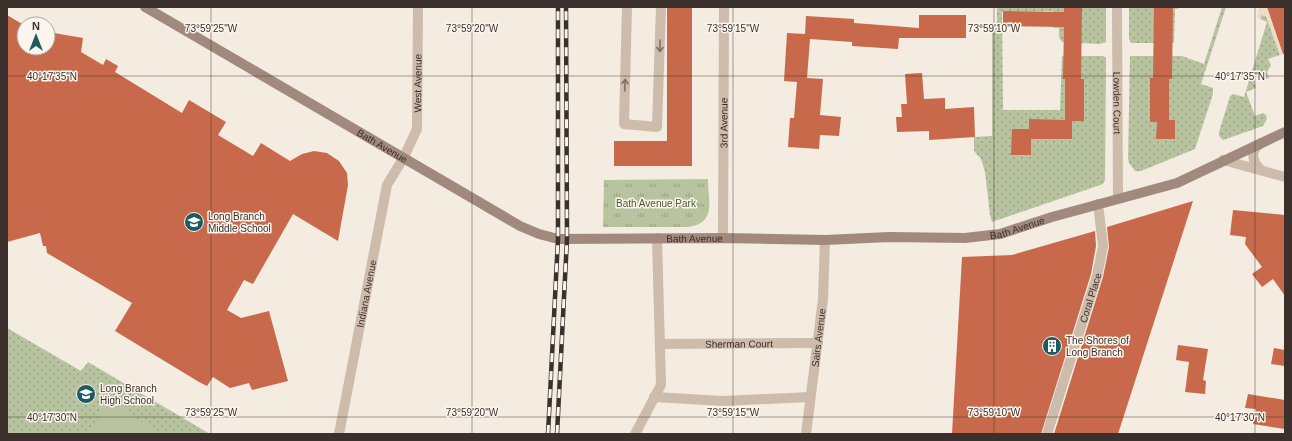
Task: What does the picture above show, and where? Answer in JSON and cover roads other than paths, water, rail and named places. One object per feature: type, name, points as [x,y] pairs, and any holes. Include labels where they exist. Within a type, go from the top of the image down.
[{"type":"street","name":"Bath Avenue","points":[[145,7],[520,226],[539,234],[562,239],[723,238],[825,240],[889,237],[965,238],[1000,234],[1118,198],[1177,183],[1285,132]]},
{"type":"street","name":"West Avenue","points":[[404,157],[417,129],[418,7]]},
{"type":"street","points":[[627,7],[624,124],[658,127],[661,7]]},
{"type":"street","name":"3rd Avenue","points":[[723,238],[724,7]]},
{"type":"street","name":"Lowden Court","points":[[1117,7],[1118,198]]},
{"type":"street","points":[[1261,170],[1254,160],[1253,155],[1257,146],[1264,141]]},
{"type":"street","name":"Indiana Avenue","points":[[339,434],[387,184],[404,157]]},
{"type":"street","points":[[1223,160],[1285,178]]},
{"type":"street","name":"Coral Place","points":[[1047,434],[1096,276],[1103,246],[1098,204]]},
{"type":"street","points":[[635,434],[661,385],[656,238]]},
{"type":"street","name":"Sairs Avenue","points":[[806,434],[823,299],[825,240]]},
{"type":"street","name":"Sherman Court","points":[[660,344],[818,343]]},
{"type":"street","points":[[654,397],[723,401],[810,397]]},
{"type":"railway","points":[[548,434],[558,239],[558,7]]},
{"type":"railway","points":[[557,434],[567,239],[566,7]]},
{"type":"place","name":"Long Branch Middle School","points":[[194,222]]},
{"type":"place","name":"The Shores of Long Branch","points":[[1052,346]]},
{"type":"place","name":"Long Branch High School","points":[[86,394]]},
{"type":"park label","name":"Bath Avenue Park","points":[[656,203]]}]
